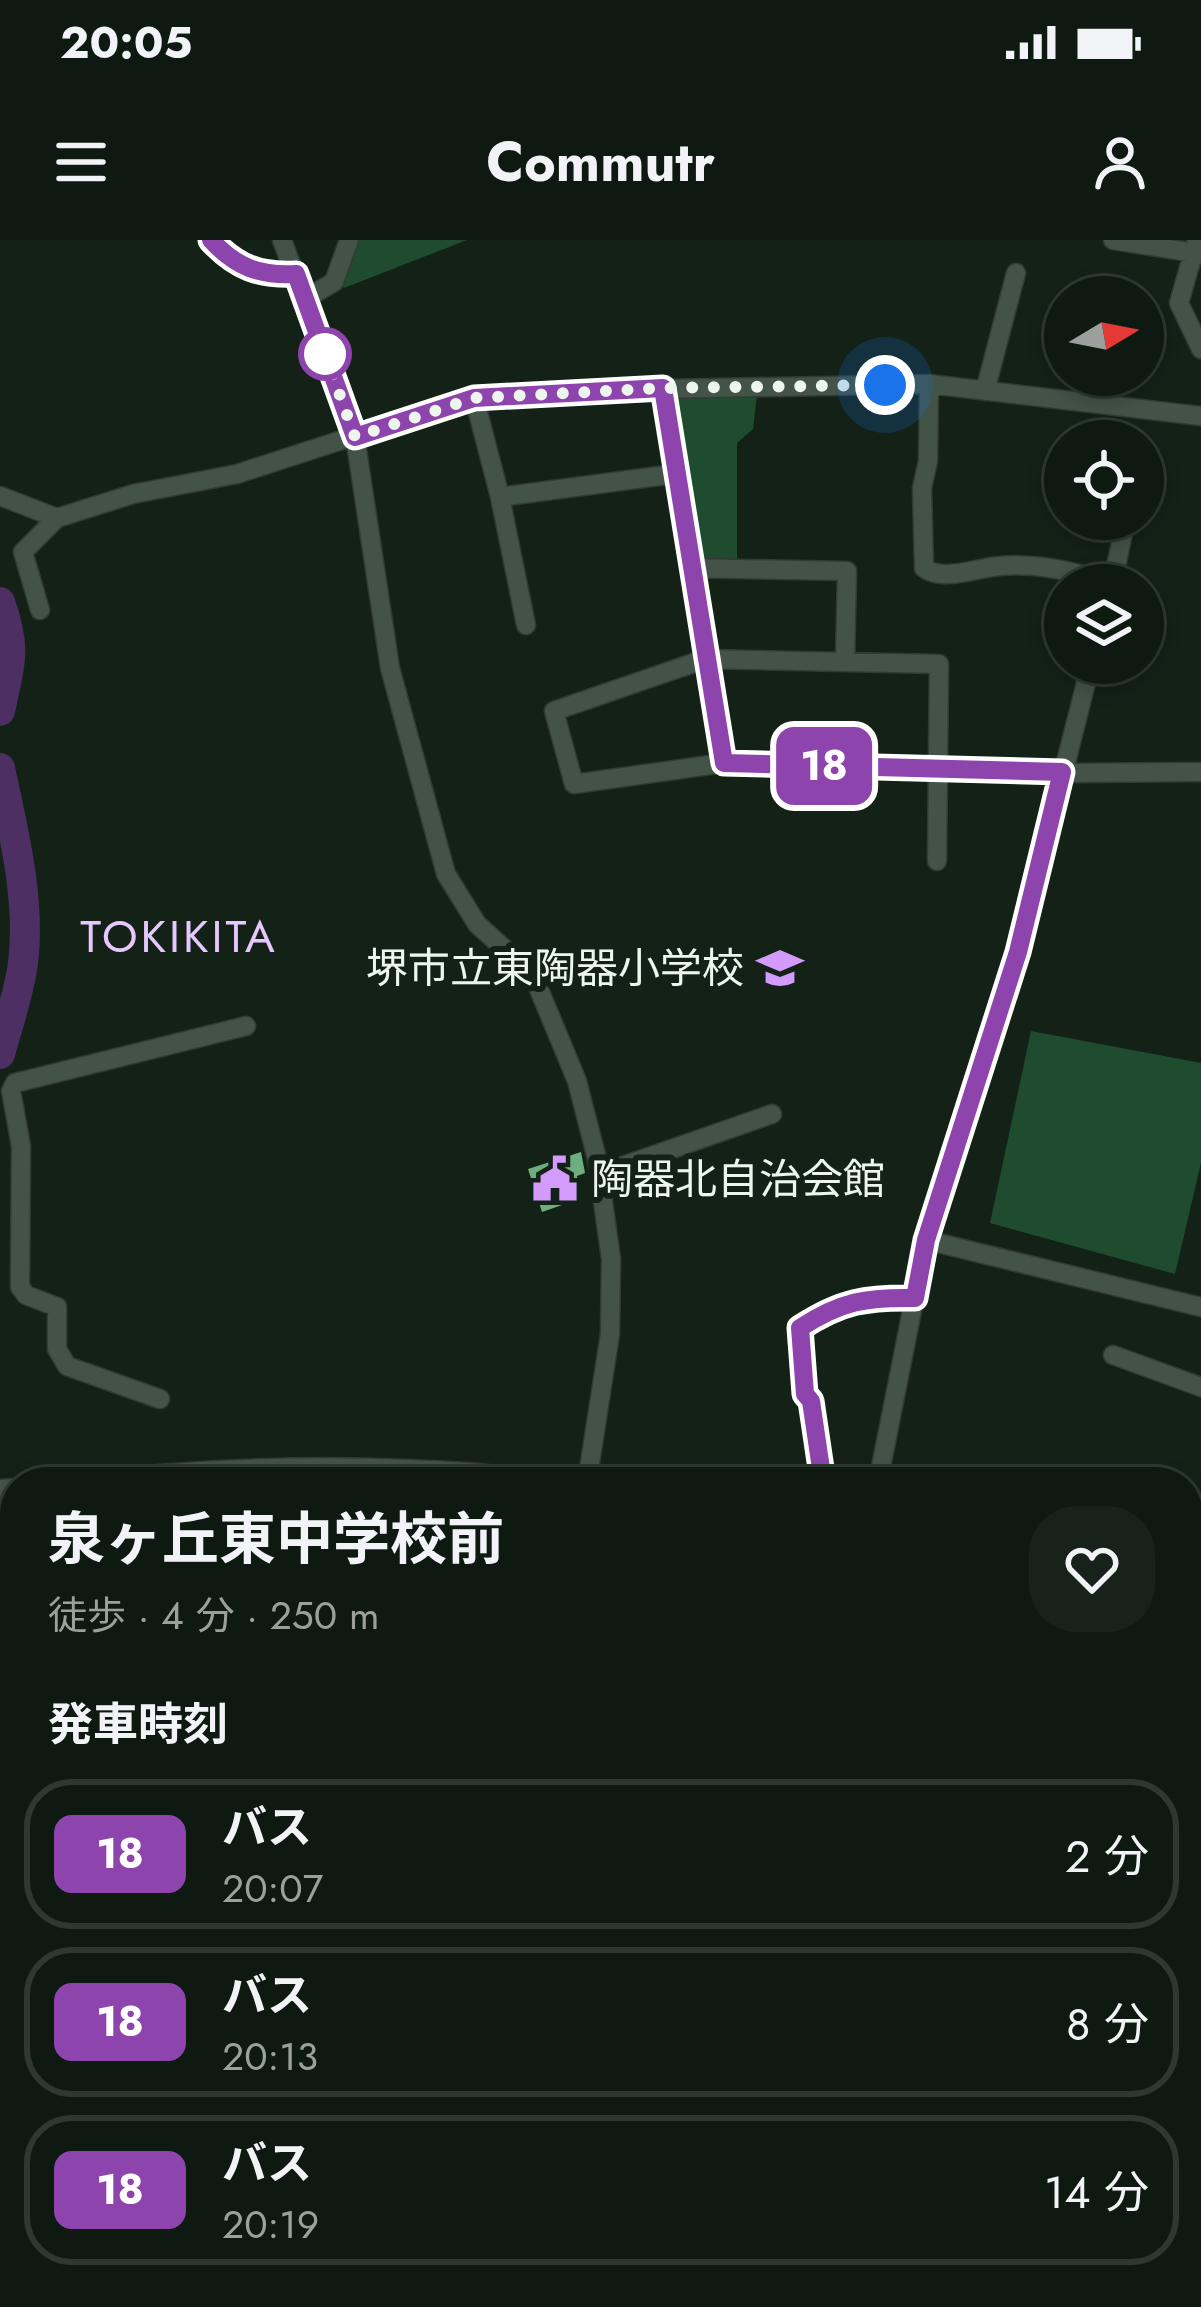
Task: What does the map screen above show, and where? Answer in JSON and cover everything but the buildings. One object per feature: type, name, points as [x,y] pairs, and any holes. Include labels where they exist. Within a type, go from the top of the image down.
[{"type":"street","points":[[211,240],[249,271],[296,274]]},
{"type":"street","points":[[283,240],[355,437],[391,668],[446,874],[477,924],[533,975],[577,1081],[600,1174],[611,1259],[610,1334],[589,1467]]},
{"type":"street","points":[[305,298],[334,282],[349,240]]},
{"type":"street","points":[[1113,240],[1197,250],[1179,303],[1201,350]]},
{"type":"street","points":[[985,391],[1016,273]]},
{"type":"street","points":[[929,384],[928,461],[922,488],[924,568],[938,574],[1044,565]]},
{"type":"street","points":[[40,610],[23,552],[57,518],[133,494],[237,474],[474,398],[663,388],[929,384],[1201,416]]},
{"type":"street","points":[[663,388],[724,763]]},
{"type":"street","points":[[474,398],[526,625]]},
{"type":"street","points":[[500,497],[674,474]]},
{"type":"street","points":[[0,496],[57,518]]},
{"type":"street","points":[[690,568],[847,572],[845,662]]},
{"type":"street","points":[[937,861],[939,769],[939,664],[705,659],[554,711],[574,784],[724,763],[939,769],[1062,772],[1201,772]]},
{"type":"street","points":[[881,1467],[926,1240],[1018,952],[1085,684]]},
{"type":"street","points":[[160,1399],[68,1366],[57,1349],[57,1307],[20,1287],[9,1235],[21,1146],[11,1090],[15,1083],[246,1026]]},
{"type":"street","points":[[600,1174],[772,1114]]},
{"type":"street","points":[[926,1240],[1201,1307]]},
{"type":"street","points":[[821,1467],[811,1401],[805,1394],[800,1328],[823,1313],[865,1297],[915,1298]]},
{"type":"street","points":[[1113,1354],[1201,1387]]},
{"type":"street","points":[[324,1467],[362,1467]]},
{"type":"green space","points":[[353,240],[467,240],[344,288],[340,284]]},
{"type":"green space","points":[[757,395],[753,429],[737,443],[737,559],[704,559],[697,555],[677,397]]},
{"type":"green space","points":[[1031,1031],[1201,1063],[1201,1163],[1175,1274],[990,1223]]},
{"type":"waterway","points":[[0,602],[10,656],[0,711]]},
{"type":"waterway","points":[[0,768],[25,914],[19,986],[0,1054]]},
{"type":"bus line","name":"18","points":[[211,240],[249,271],[296,274],[355,437],[474,398],[663,388],[724,763],[1062,772],[1018,952],[926,1240],[915,1298],[865,1297],[823,1313],[800,1328],[805,1394],[811,1401],[821,1467]]},
{"type":"place","name":"堺市立東陶器小学校","points":[[780,968]]},
{"type":"place","name":"陶器北自治会館","points":[[555,1179]]},
{"type":"district","name":"TOKIKITA","points":[[179,936]]},
{"type":"route","points":[[325,354],[355,437],[474,398],[663,388],[885,385]]}]
